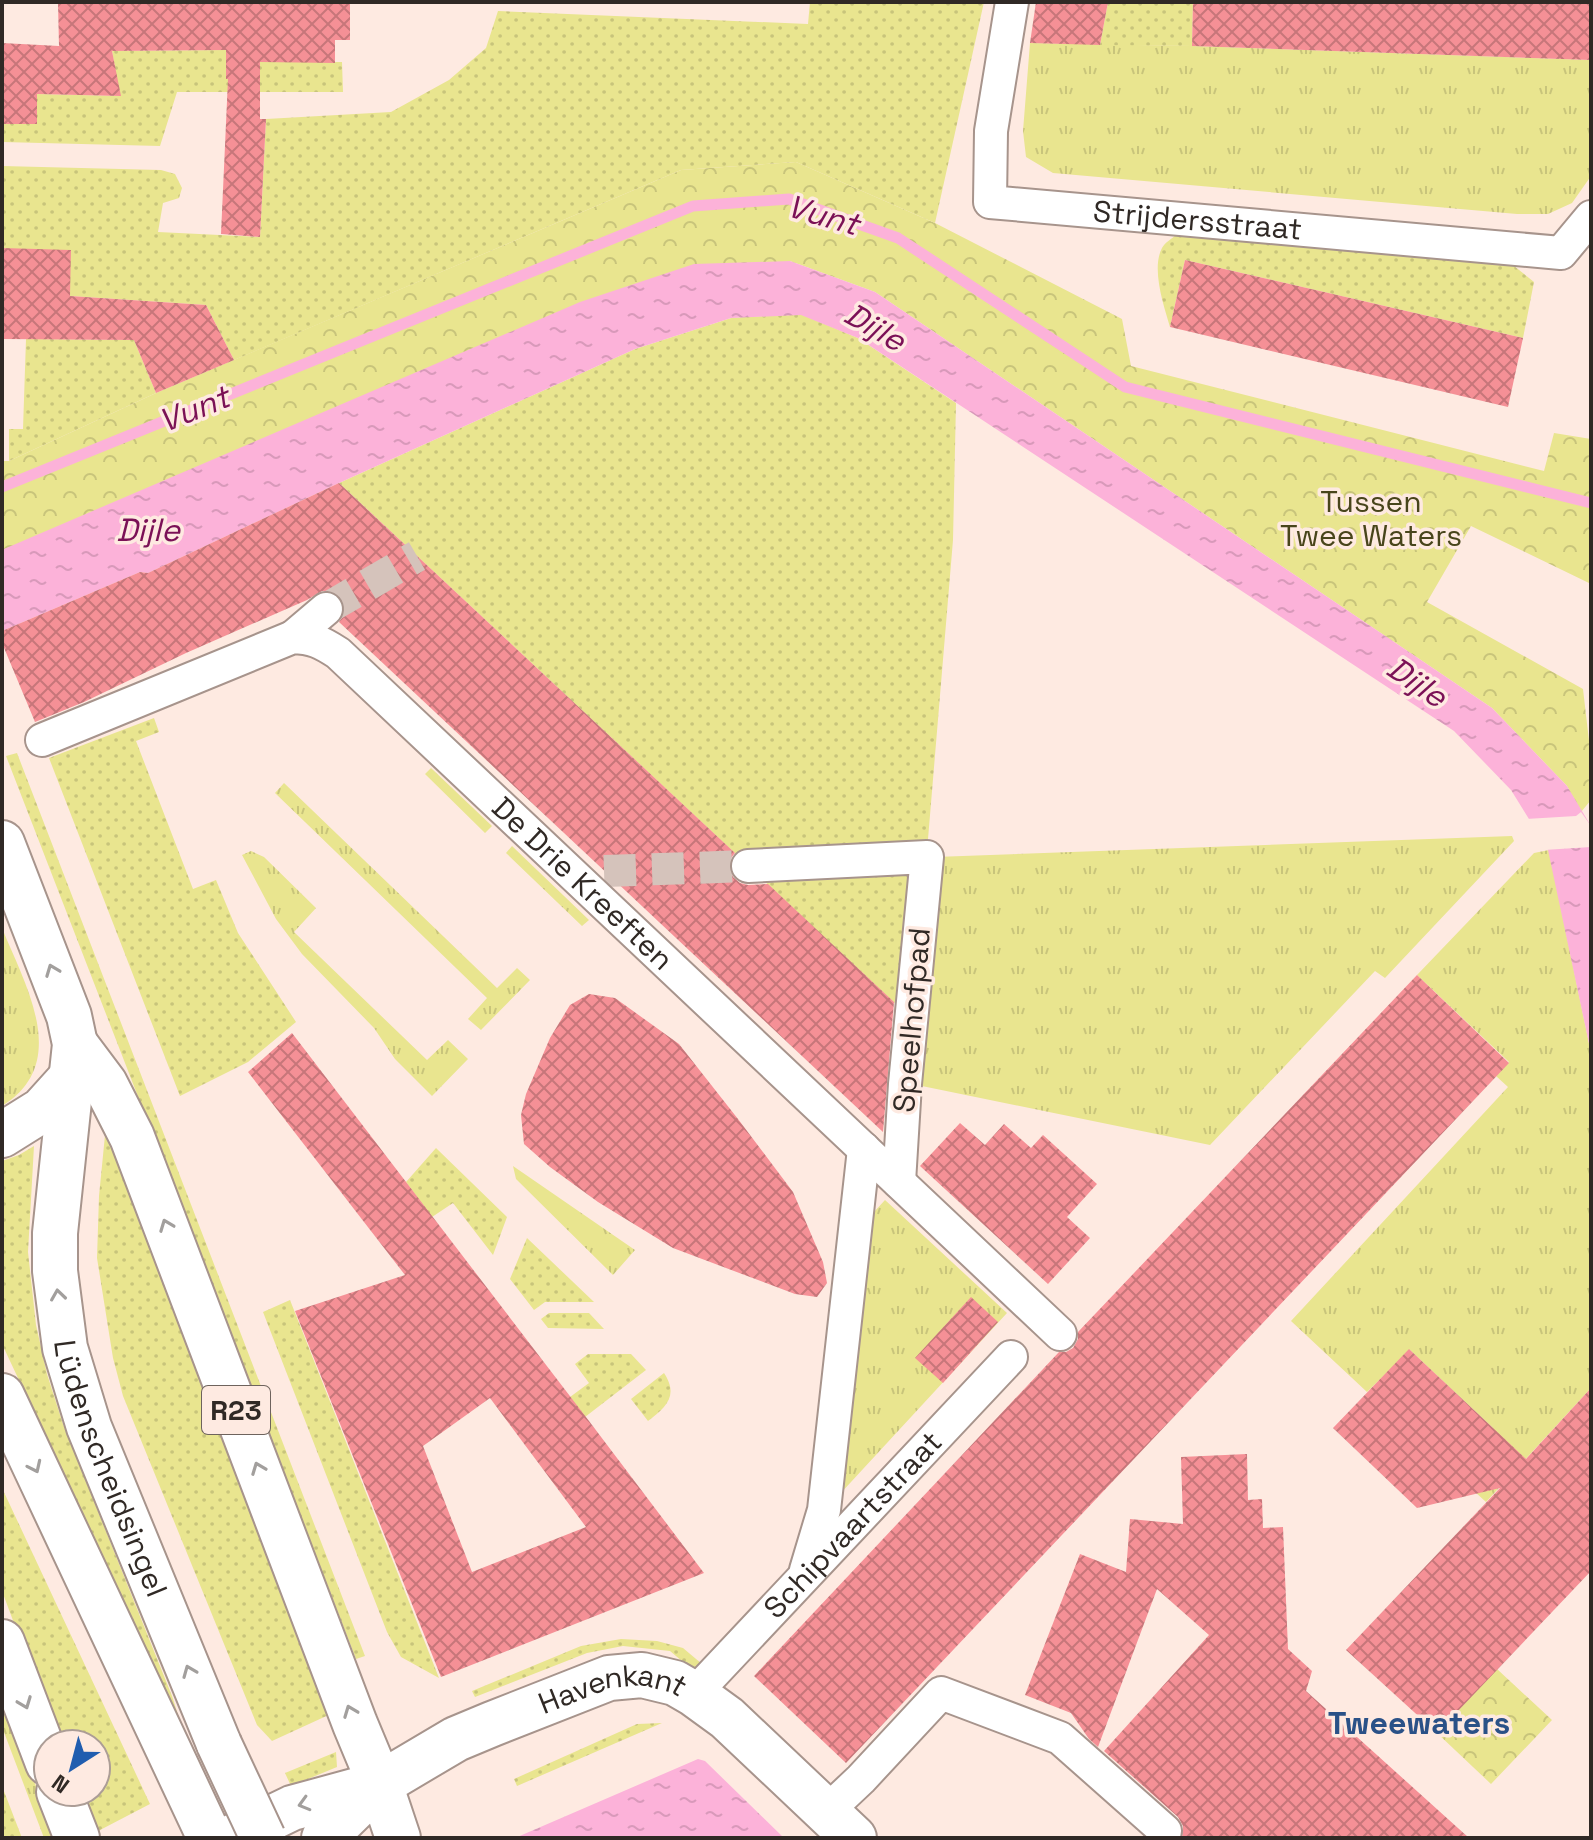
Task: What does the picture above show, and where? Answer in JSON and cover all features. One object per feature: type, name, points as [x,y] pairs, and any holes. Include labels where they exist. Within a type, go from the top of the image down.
[{"type":"main road","name":"R23","points":[[2,843],[69,1016],[73,1062],[105,1084],[132,1137],[380,1784]]},
{"type":"main road","points":[[2,1135],[42,1110],[73,1062]]},
{"type":"main road","name":"Lüdenscheidsingel","points":[[73,1062],[55,1233],[55,1271],[65,1348],[89,1427],[219,1744],[263,1838]]},
{"type":"main road","name":"Lüdenscheidsingel","points":[[2,1396],[210,1838]]},
{"type":"main road","points":[[2,1642],[35,1728]]},
{"type":"main road","name":"Havenkant","points":[[380,1784],[456,1739],[609,1678],[642,1675],[675,1683],[727,1718],[840,1825]]},
{"type":"main road","points":[[230,1838],[292,1808],[380,1784]]},
{"type":"main road","points":[[324,1838],[380,1784]]},
{"type":"main road","points":[[380,1784],[398,1838]]},
{"type":"main road","points":[[65,1808],[77,1838]]},
{"type":"street","name":"Strijdersstraat","points":[[1012,2],[991,131],[990,202],[1561,253],[1591,217]]},
{"type":"street","points":[[42,740],[293,637],[326,609]]},
{"type":"street","name":"De Drie Kreeften","points":[[293,637],[321,642],[338,653],[1060,1334]]},
{"type":"street","name":"Speelhofpad","points":[[748,866],[927,857],[909,1036],[899,1182]]},
{"type":"street","points":[[572,874],[604,871]]},
{"type":"street","points":[[804,1577],[824,1510],[864,1149]]},
{"type":"street","name":"Schipvaartstraat","points":[[694,1694],[1011,1357]]},
{"type":"street","points":[[840,1825],[861,1779],[941,1693],[1060,1738],[1165,1831]]},
{"type":"green space","points":[[810,2],[984,2],[935,223],[796,162],[681,170],[234,360],[206,305],[70,296],[2,248],[2,166],[161,170],[175,174],[182,188],[179,198],[163,203],[158,232],[260,237],[266,119],[391,112],[449,80],[486,48],[498,11],[808,24]]},
{"type":"green space","points":[[1108,2],[1193,2],[1192,46],[1100,45]]},
{"type":"green space","points":[[1030,43],[1591,60],[1591,176],[1572,203],[1548,214],[1517,214],[1053,173],[1026,157],[1023,131]]},
{"type":"green space","points":[[226,50],[226,79],[259,79],[260,59],[275,62],[342,62],[343,92],[177,92],[160,146],[2,142],[2,124],[37,124],[37,94],[120,96],[112,51]]},
{"type":"green space","name":"Tussen Twee Waters","points":[[796,162],[935,223],[1122,319],[1131,366],[1544,471],[1554,433],[1591,439],[1591,584],[1471,526],[1427,602],[1583,689],[1591,758],[1591,800],[1581,812],[1567,786],[1492,708],[875,292],[790,261],[2,550],[2,461],[9,461],[156,393],[681,170]]},
{"type":"green space","points":[[1177,234],[1509,262],[1534,282],[1523,338],[1185,260],[1170,327],[1158,266],[1162,248]]},
{"type":"green space","points":[[801,314],[858,338],[956,403],[953,540],[927,851],[738,856],[339,483],[635,349],[731,318]]},
{"type":"green space","points":[[26,339],[134,340],[156,393],[9,461],[9,429],[23,429]]},
{"type":"green space","points":[[154,718],[159,732],[136,741],[193,889],[216,880],[238,933],[296,1022],[248,1062],[180,1096],[49,758]]},
{"type":"green space","points":[[17,753],[365,1656],[356,1659],[6,756]]},
{"type":"green space","points":[[431,768],[492,826],[485,833],[425,774]]},
{"type":"green space","points":[[284,783],[497,988],[517,968],[530,980],[481,1030],[468,1019],[487,998],[275,793]]},
{"type":"green space","points":[[1512,836],[1514,841],[1385,978],[1375,971],[1210,1145],[917,1085],[935,857]]},
{"type":"green space","points":[[512,846],[589,920],[582,926],[506,853]]},
{"type":"green space","points":[[1549,850],[1591,1053],[1591,1388],[1486,1502],[1452,1471],[1493,1428],[1410,1350],[1367,1392],[1291,1321],[1508,1087],[1496,1076],[1509,1062],[1417,975],[1534,853]]},
{"type":"green space","points":[[251,851],[264,857],[316,908],[294,932],[427,1060],[448,1040],[468,1059],[432,1096],[395,1059],[374,1028],[302,954],[276,919],[242,855]]},
{"type":"green space","points":[[912,874],[899,1007],[761,878]]},
{"type":"green space","points":[[2,928],[31,998],[39,1046],[35,1068],[23,1088],[2,1106]]},
{"type":"green space","points":[[106,1125],[333,1713],[272,1741],[257,1725],[123,1396],[113,1358],[97,1258]]},
{"type":"green space","points":[[34,1146],[28,1252],[36,1325],[47,1374],[63,1424],[182,1727],[2,1344],[2,1161]]},
{"type":"green space","points":[[436,1148],[507,1217],[493,1255],[453,1203],[432,1217],[406,1182]]},
{"type":"green space","points":[[513,1166],[635,1250],[613,1275],[516,1179]]},
{"type":"green space","points":[[885,1200],[1007,1313],[839,1495],[874,1212]]},
{"type":"green space","points":[[527,1238],[594,1302],[545,1302],[534,1310],[510,1279]]},
{"type":"green space","points":[[290,1300],[439,1678],[401,1657],[387,1632],[263,1312]]},
{"type":"green space","points":[[549,1313],[589,1313],[604,1329],[548,1328],[541,1319]]},
{"type":"green space","points":[[588,1354],[631,1354],[646,1370],[585,1417],[570,1397],[589,1383],[575,1364]]},
{"type":"green space","points":[[664,1373],[670,1395],[660,1411],[648,1421],[631,1399]]},
{"type":"green space","points":[[2,1488],[150,1804],[94,1834],[84,1808],[112,1808],[112,1728],[53,1728],[2,1591]]},
{"type":"green space","points":[[621,1639],[657,1641],[683,1648],[702,1664],[695,1672],[670,1651],[623,1646],[587,1653],[475,1697],[472,1691],[581,1646]]},
{"type":"green space","points":[[1497,1669],[1552,1720],[1491,1784],[1437,1733]]},
{"type":"green space","points":[[2,1698],[32,1776],[32,1806],[2,1727]]},
{"type":"green space","points":[[662,1723],[517,1786],[514,1779],[637,1724]]},
{"type":"green space","points":[[336,1752],[337,1767],[291,1786],[285,1773]]},
{"type":"green space","points":[[2,1786],[22,1838],[2,1838]]},
{"type":"green space","points":[[33,1808],[44,1808],[56,1838],[44,1838]]},
{"type":"water","name":"Dijle","points":[[790,261],[875,292],[1492,708],[1567,786],[1591,826],[1591,1053],[1548,850],[1511,790],[1454,731],[858,338],[801,315],[731,318],[635,349],[148,573],[140,572],[2,631],[4,549],[580,302],[694,264]]},
{"type":"water","points":[[698,1759],[705,1761],[784,1838],[515,1838]]},
{"type":"pier","points":[[1581,812],[1591,826],[1591,847],[1544,850],[1526,819],[1576,816]]},
{"type":"building","points":[[350,2],[350,40],[335,40],[335,63],[260,62],[260,119],[266,119],[260,237],[221,234],[228,79],[226,50],[112,51],[121,96],[37,94],[37,124],[2,124],[2,43],[59,46],[58,3]]},
{"type":"building","points":[[1036,2],[1108,2],[1100,45],[1030,43]]},
{"type":"building","points":[[1193,2],[1591,2],[1591,60],[1192,46]]},
{"type":"building","points":[[2,248],[71,250],[70,296],[206,305],[234,360],[156,393],[134,340],[2,339]]},
{"type":"building","points":[[1185,260],[1523,338],[1508,407],[1170,327]]},
{"type":"building","points":[[339,483],[735,853],[729,866],[733,877],[748,885],[768,884],[894,1002],[883,1132],[339,622],[344,615],[344,605],[341,597],[333,591],[322,591],[35,722],[2,643],[2,631],[140,572],[148,573]]},
{"type":"building","points":[[1417,975],[1509,1063],[846,1763],[754,1676],[1059,1352],[1073,1348],[1078,1332]]},
{"type":"building","points":[[589,994],[615,998],[679,1044],[793,1192],[823,1262],[827,1283],[817,1297],[795,1294],[673,1248],[598,1202],[524,1144],[521,1115],[526,1094],[550,1038],[570,1005]]},
{"type":"building","points":[[292,1033],[704,1573],[441,1677],[295,1311],[405,1275],[248,1072]],"holes":[[[490,1398],[586,1527],[472,1572],[423,1446]]]},
{"type":"building","points":[[960,1123],[985,1145],[1004,1124],[1031,1148],[1043,1135],[1097,1184],[1067,1217],[1090,1238],[1048,1284],[920,1166]]},
{"type":"building","points":[[971,1297],[998,1322],[943,1383],[915,1358]]},
{"type":"building","points":[[1409,1349],[1526,1459],[1591,1388],[1591,1571],[1437,1733],[1346,1650],[1500,1488],[1417,1508],[1333,1428]]},
{"type":"building","points":[[1247,1454],[1248,1500],[1262,1499],[1263,1528],[1283,1527],[1288,1649],[1312,1671],[1306,1691],[1469,1838],[1182,1838],[1183,1826],[1178,1817],[1104,1751],[1209,1635],[1157,1589],[1098,1747],[1071,1713],[1025,1695],[1080,1554],[1126,1572],[1130,1519],[1183,1524],[1181,1457]]},
{"type":"waterway","name":"Vunt","points":[[2,487],[693,206],[789,199],[898,238],[1125,387],[1591,503]]},
{"type":"tunnel","points":[[326,609],[417,556]]},
{"type":"tunnel","points":[[604,871],[748,866]]},
{"type":"district","name":"Tweewaters","points":[[1419,1723]]}]
